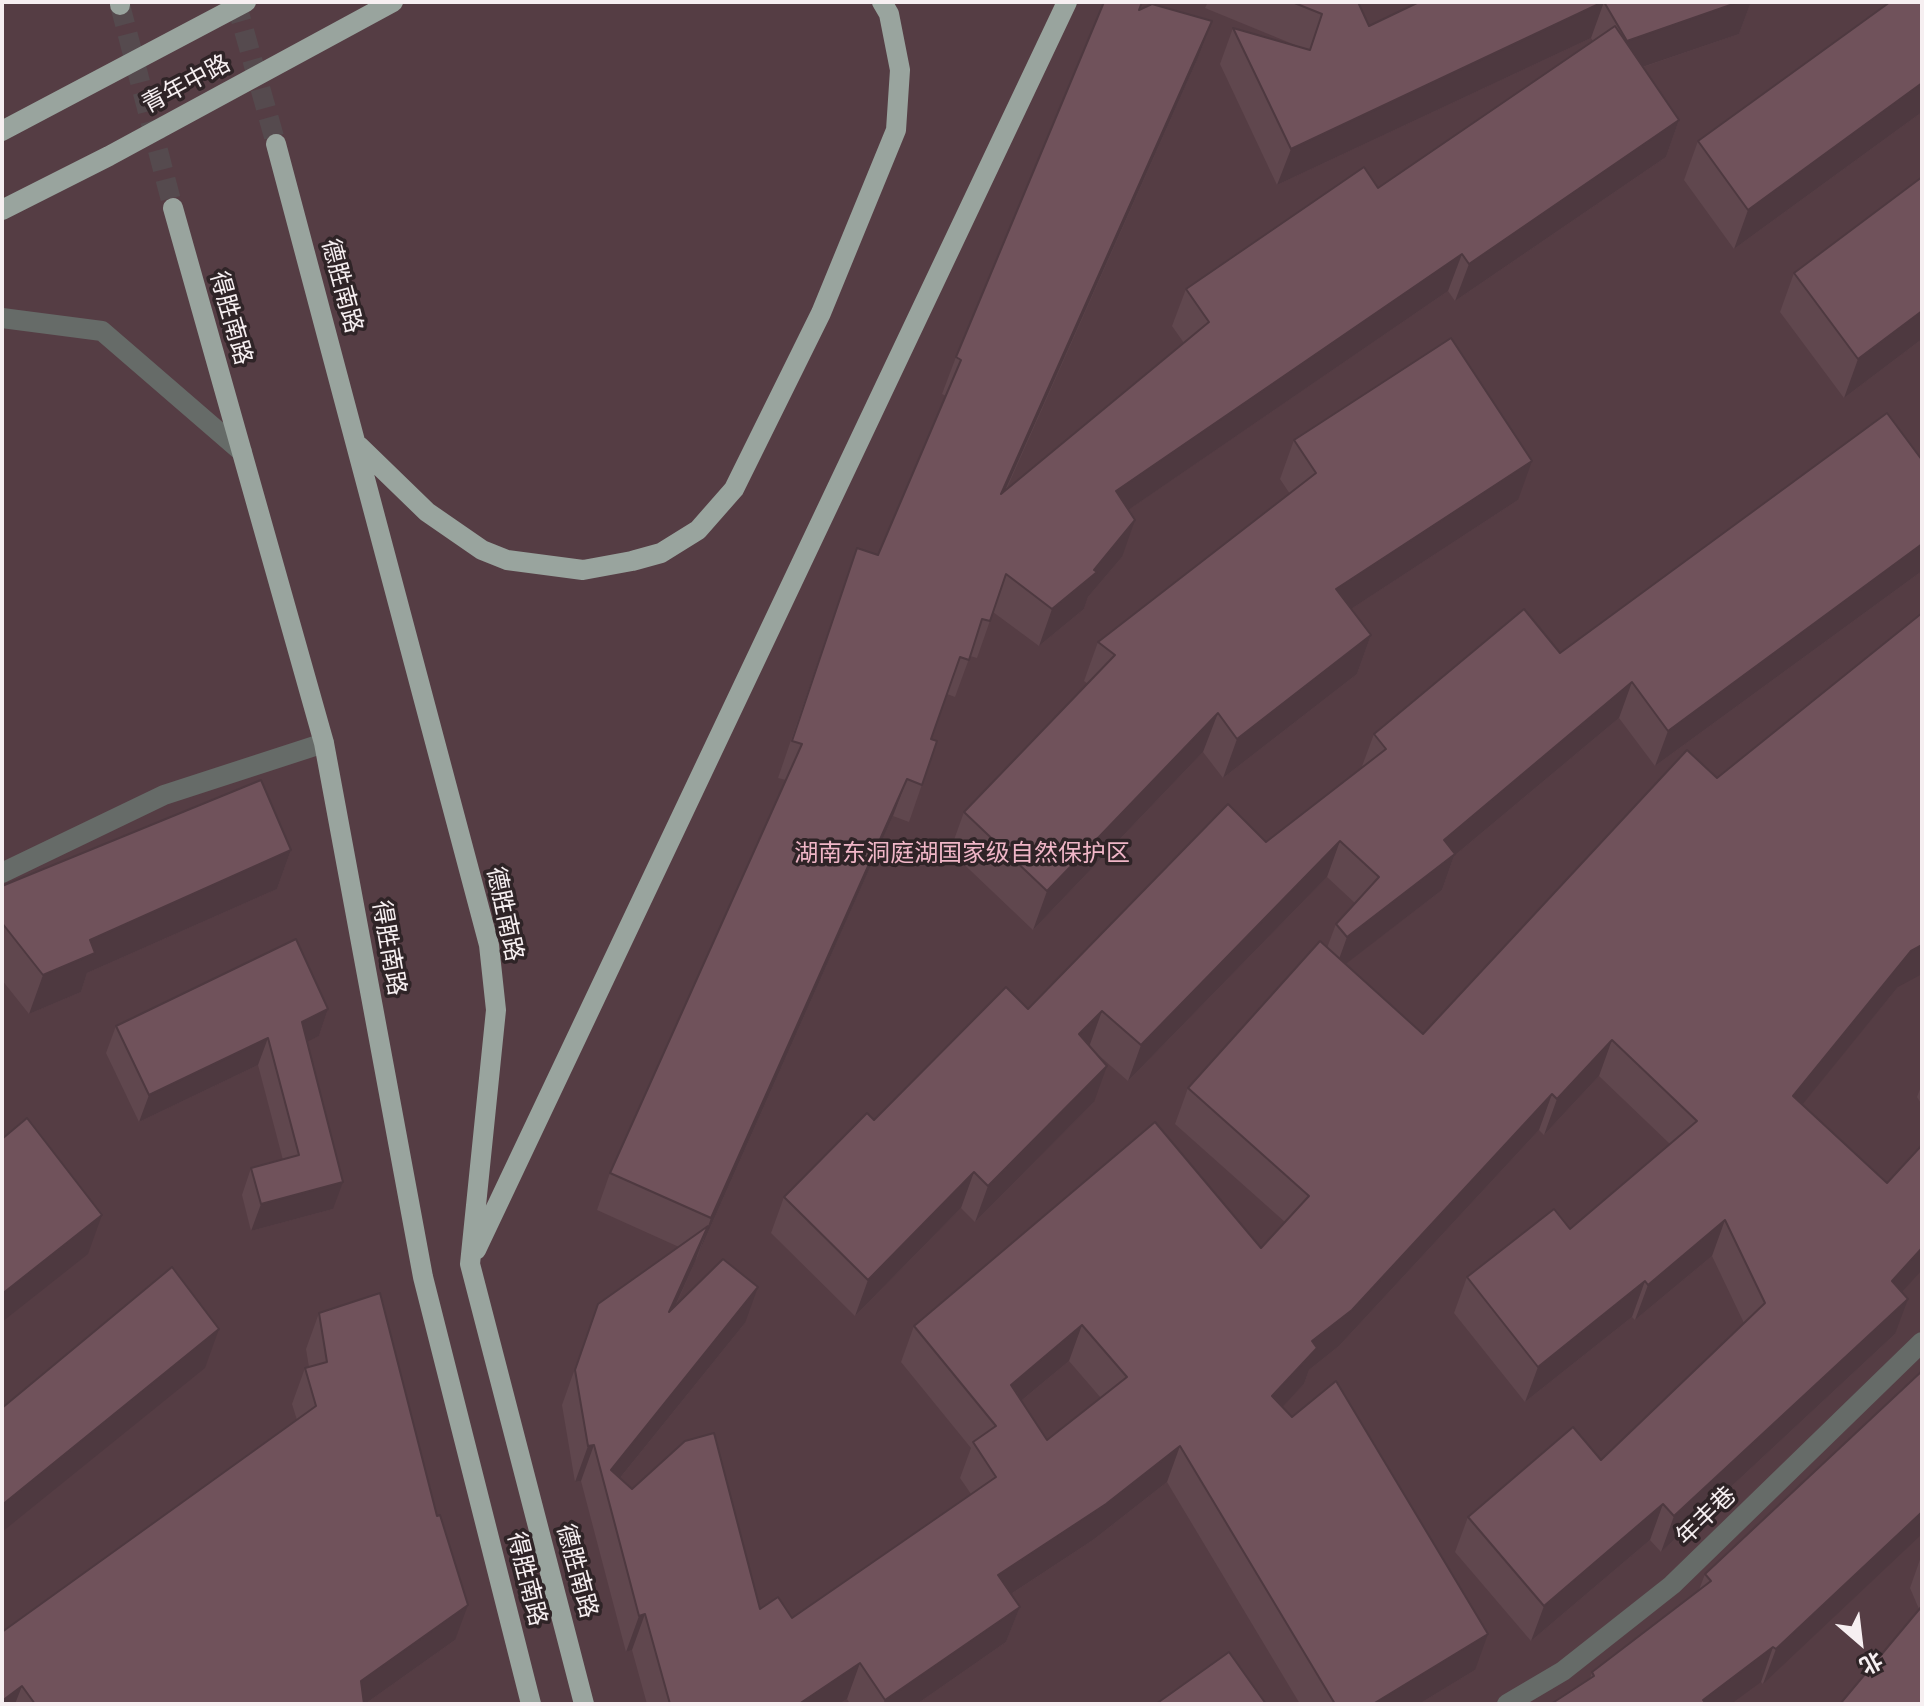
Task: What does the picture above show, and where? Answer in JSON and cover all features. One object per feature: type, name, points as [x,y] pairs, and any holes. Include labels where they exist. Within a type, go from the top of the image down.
[{"type":"main road","name":"青年中路","points":[[2,131],[246,2]]},
{"type":"main road","name":"青年中路","points":[[2,210],[109,156],[393,2]]},
{"type":"main road","points":[[357,444],[427,512],[482,550],[507,560],[559,568],[595,568],[661,553],[698,530],[734,489],[821,313],[896,130],[900,70],[889,14],[882,2]]},
{"type":"main road","points":[[470,1264],[1067,2]]},
{"type":"main road","name":"德胜南路","points":[[276,144],[489,945],[496,1010],[470,1264],[584,1704]]},
{"type":"main road","name":"得胜南路","points":[[173,208],[324,743],[423,1277],[531,1704]]},
{"type":"street","points":[[2,318],[102,331],[242,452]]},
{"type":"street","points":[[2,873],[164,795],[324,743]]},
{"type":"street","name":"年丰巷","points":[[1507,1704],[1563,1671],[1672,1585],[1922,1342]]},
{"type":"green space","name":"湖南东洞庭湖国家级自然保护区","points":[[2,2],[1922,2],[1922,1704],[2,1704]]},
{"type":"building","points":[[1104,2],[1142,2],[1139,10],[1152,4],[1212,21],[1001,494],[1209,322],[1186,289],[1364,167],[1378,188],[1615,26],[1679,120],[1469,264],[1462,254],[1116,491],[1135,520],[1094,570],[1097,572],[1052,609],[1006,574],[990,621],[982,619],[969,660],[960,657],[931,739],[937,741],[922,785],[907,779],[711,1218],[610,1173],[802,744],[792,741],[857,548],[878,555],[961,360],[956,357]]},
{"type":"building","points":[[1292,2],[1358,2],[1369,26],[1419,2],[1603,2],[1291,149],[1233,28],[1310,50],[1322,14]]},
{"type":"building","points":[[1604,2],[1739,2],[1627,41]]},
{"type":"building","points":[[1890,2],[1922,2],[1922,83],[1748,210],[1698,141]]},
{"type":"building","points":[[1922,177],[1922,311],[1858,359],[1794,273]]},
{"type":"building","points":[[1451,338],[1532,461],[1336,589],[1371,635],[1237,739],[1218,713],[1047,891],[964,812],[1115,655],[1098,642],[1316,473],[1294,440]]},
{"type":"building","points":[[1887,413],[1922,460],[1922,544],[1668,731],[1632,682],[1444,840],[1455,854],[1347,937],[1336,924],[1379,877],[1340,841],[1141,1045],[1102,1011],[1079,1034],[1107,1066],[988,1186],[974,1172],[868,1280],[784,1197],[867,1113],[874,1120],[1006,987],[1028,1009],[1228,804],[1266,842],[1386,749],[1374,734],[1524,609],[1560,653]]},
{"type":"building","points":[[1922,613],[1922,945],[1911,951],[1793,1096],[1887,1183],[1922,1145],[1922,1248],[1892,1281],[1908,1299],[1674,1516],[1663,1504],[1544,1606],[1468,1517],[1573,1427],[1601,1460],[1765,1303],[1725,1220],[1648,1285],[1645,1281],[1538,1367],[1467,1277],[1554,1209],[1570,1229],[1697,1121],[1612,1040],[1557,1099],[1552,1094],[1352,1310],[1312,1341],[1317,1348],[1272,1396],[1292,1417],[1336,1381],[1488,1634],[1373,1704],[1335,1704],[1180,1446],[1106,1504],[998,1575],[1020,1607],[885,1700],[860,1663],[799,1704],[670,1704],[645,1614],[639,1616],[594,1445],[588,1446],[575,1370],[598,1304],[708,1226],[669,1312],[723,1259],[758,1287],[611,1470],[632,1489],[685,1441],[714,1433],[760,1609],[778,1597],[792,1618],[996,1477],[973,1442],[996,1426],[914,1326],[1155,1122],[1261,1248],[1309,1196],[1188,1088],[1320,941],[1423,1034],[1687,750],[1717,778]],"holes":[[[1082,1325],[1127,1377],[1047,1440],[1011,1385]]]},
{"type":"building","points":[[261,780],[291,850],[90,940],[95,953],[43,975],[2,923],[2,886]]},
{"type":"building","points":[[296,939],[328,1009],[302,1022],[343,1182],[261,1204],[251,1168],[299,1155],[268,1038],[149,1095],[116,1026]]},
{"type":"building","points":[[27,1118],[102,1215],[2,1294],[2,1139]]},
{"type":"building","points":[[172,1267],[219,1329],[2,1505],[2,1408]]},
{"type":"building","points":[[380,1293],[437,1516],[440,1515],[468,1605],[361,1681],[364,1704],[35,1704],[22,1686],[2,1701],[2,1632],[316,1406],[305,1368],[327,1362],[319,1313]]},
{"type":"building","points":[[1922,1371],[1922,1512],[1776,1649],[1773,1647],[1703,1700],[1706,1704],[1551,1704],[1594,1676],[1592,1672],[1711,1581],[1705,1574]]},
{"type":"building","points":[[1922,1606],[1922,1704],[1840,1704]]},
{"type":"building","points":[[1229,1652],[1266,1704],[1156,1704]]},
{"type":"tunnel","points":[[236,2],[276,144]]},
{"type":"tunnel","points":[[120,5],[173,208]]}]
